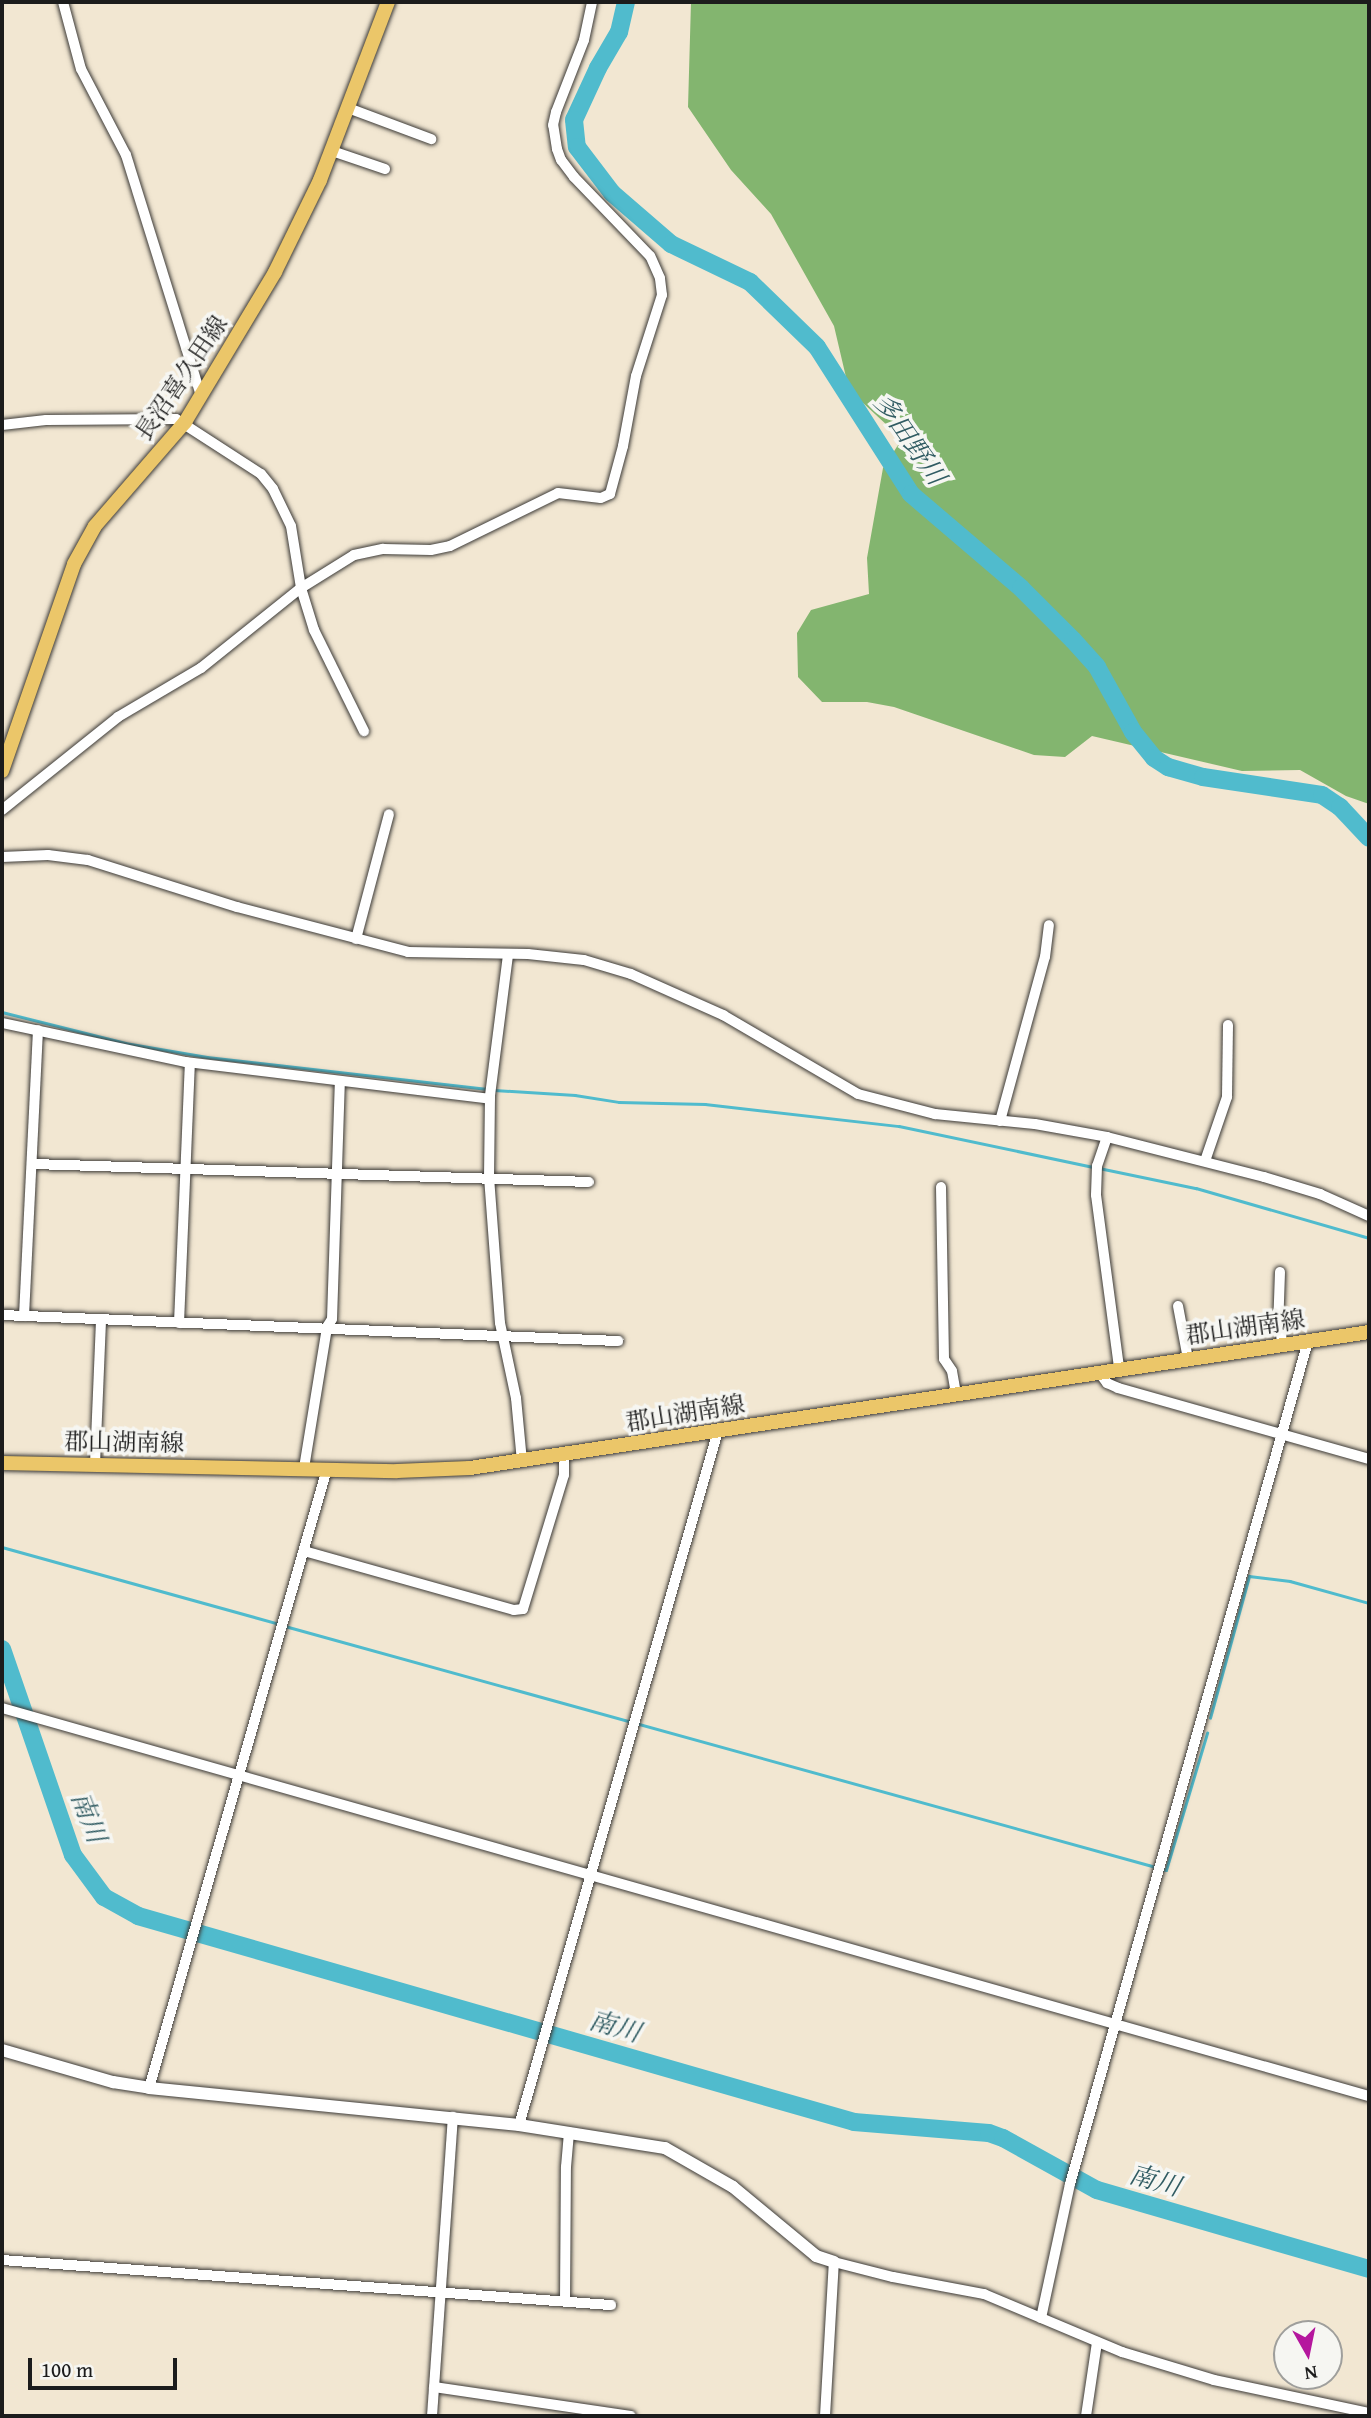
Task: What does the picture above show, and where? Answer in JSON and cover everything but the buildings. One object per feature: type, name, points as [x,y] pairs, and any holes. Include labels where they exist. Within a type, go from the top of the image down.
[{"type":"main road","name":"長沼喜久田線","points":[[2,771],[74,564],[95,526],[185,422],[275,272],[302,222],[332,151],[388,2]]},
{"type":"main road","name":"郡山湖南線","points":[[2,1463],[428,1471],[564,1456],[1119,1368],[1369,1332]]},
{"type":"street","points":[[62,2],[81,69],[126,155],[201,396]]},
{"type":"street","points":[[2,810],[118,717],[230,647],[301,588],[354,555],[383,549],[416,551],[443,547],[558,493],[601,498],[610,494],[623,446],[636,376],[662,295],[660,278],[650,256],[574,177],[561,160],[557,149],[553,125],[556,112],[584,40],[592,2]]},
{"type":"street","points":[[348,108],[431,139]]},
{"type":"street","points":[[332,151],[386,169]]},
{"type":"street","points":[[2,425],[46,420],[151,418],[185,422],[214,444],[254,468],[273,489],[291,526],[301,588],[314,630],[364,731]]},
{"type":"street","points":[[356,939],[389,814]]},
{"type":"street","points":[[2,857],[79,858],[237,907],[356,939],[422,953],[555,956],[620,971],[746,1027],[827,1079],[858,1094],[935,1114],[1107,1137],[1205,1161],[1320,1194],[1369,1216]]},
{"type":"street","points":[[999,1121],[1045,957],[1049,925]]},
{"type":"street","points":[[508,955],[490,1099],[489,1177],[502,1336],[516,1398],[522,1461]]},
{"type":"street","points":[[2,1023],[190,1063],[490,1099]]},
{"type":"street","points":[[1205,1161],[1227,1097],[1227,1025]]},
{"type":"street","points":[[24,1316],[38,1030]]},
{"type":"street","points":[[179,1323],[190,1063]]},
{"type":"street","points":[[304,1468],[327,1327],[332,1319],[340,1081]]},
{"type":"street","points":[[1107,1137],[1097,1166],[1096,1195],[1119,1368]]},
{"type":"street","points":[[33,1164],[589,1182]]},
{"type":"street","points":[[941,1187],[944,1359],[953,1371],[956,1394]]},
{"type":"street","points":[[1280,1272],[1282,1345]]},
{"type":"street","points":[[1178,1306],[1188,1359]]},
{"type":"street","points":[[2,1315],[618,1341]]},
{"type":"street","points":[[95,1464],[101,1321]]},
{"type":"street","points":[[1041,2318],[1070,2184],[1307,1341]]},
{"type":"street","points":[[1099,1372],[1107,1383],[1118,1388],[1369,1459]]},
{"type":"street","points":[[519,2125],[718,1431]]},
{"type":"street","points":[[304,1551],[514,1610],[523,1609],[564,1475],[564,1456]]},
{"type":"street","points":[[149,2088],[327,1469]]},
{"type":"street","points":[[2,1709],[1369,2096]]},
{"type":"street","points":[[2,2050],[113,2082],[149,2088],[453,2117],[649,2144],[679,2154],[733,2186],[816,2256],[893,2277],[965,2289],[1097,2342],[1214,2380],[1369,2413]]},
{"type":"street","points":[[432,2416],[453,2117]]},
{"type":"street","points":[[565,2301],[566,2167],[569,2132]]},
{"type":"street","points":[[2,2260],[611,2305]]},
{"type":"street","points":[[825,2416],[834,2262]]},
{"type":"street","points":[[1086,2416],[1097,2342]]},
{"type":"street","points":[[434,2386],[631,2416]]},
{"type":"green space","points":[[691,2],[1369,2],[1369,804],[1346,796],[1300,770],[1242,771],[1092,736],[1065,757],[1034,755],[894,707],[867,702],[822,702],[798,677],[797,633],[811,610],[869,594],[867,558],[883,468],[902,439],[849,390],[834,326],[771,214],[731,170],[688,107]]},
{"type":"waterway","name":"多田野川","points":[[626,2],[619,32],[598,68],[574,120],[577,147],[612,193],[671,244],[750,282],[817,347],[911,494],[1021,588],[1073,640],[1097,667],[1133,732],[1154,758],[1168,767],[1203,777],[1322,795],[1340,807],[1369,838]]},
{"type":"waterway","points":[[2,1012],[125,1043],[207,1057],[487,1089]]},
{"type":"waterway","points":[[494,1090],[575,1095],[619,1102],[705,1104],[899,1126],[1093,1167]]},
{"type":"waterway","points":[[1099,1168],[1196,1188],[1369,1238]]},
{"type":"waterway","points":[[2,1547],[279,1624]]},
{"type":"waterway","points":[[1210,1718],[1249,1576],[1290,1581],[1369,1603]]},
{"type":"waterway","points":[[285,1626],[1156,1867]]},
{"type":"waterway","name":"南川","points":[[2,1649],[73,1855],[104,1897],[138,1916],[854,2122],[989,2133],[1003,2138],[1097,2190],[1369,2269]]},
{"type":"waterway","points":[[1162,1869],[1166,1870],[1207,1733]]}]
